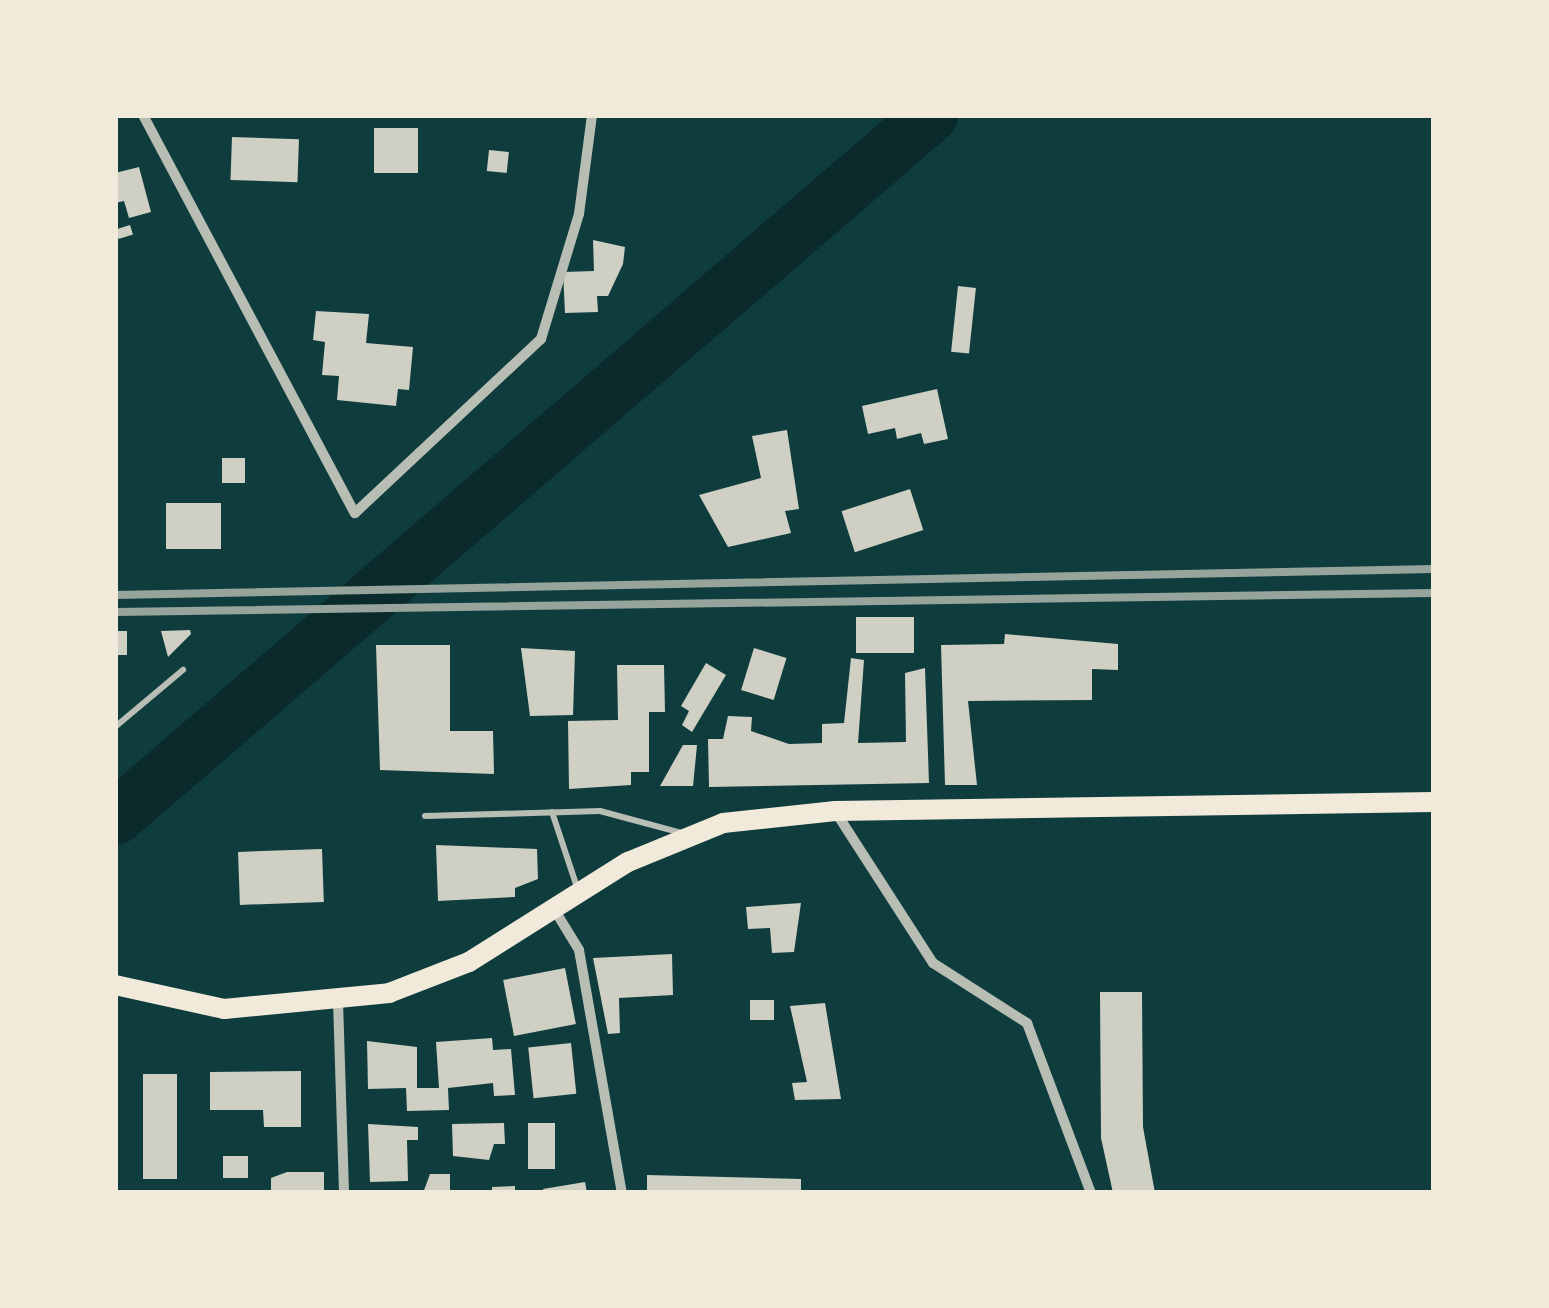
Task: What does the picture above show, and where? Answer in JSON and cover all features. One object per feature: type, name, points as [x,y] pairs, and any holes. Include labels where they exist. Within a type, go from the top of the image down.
[{"type":"main road","points":[[115,985],[224,1009],[338,1001],[389,993],[469,962],[579,893],[686,834],[835,811],[1434,802]]},
{"type":"street","points":[[143,115],[355,513],[540,339],[579,214],[592,115]]},
{"type":"street","points":[[835,811],[933,962],[1027,1023],[1091,1193]]},
{"type":"street","points":[[554,910],[579,950],[622,1193]]},
{"type":"street","points":[[338,1001],[344,1193]]},
{"type":"lane","points":[[115,727],[183,670]]},
{"type":"lane","points":[[426,816],[600,811],[686,834]]},
{"type":"lane","points":[[552,812],[579,893]]},
{"type":"building","points":[[374,128],[418,128],[418,173],[374,173]]},
{"type":"building","points":[[232,137],[299,139],[297,182],[230,180]]},
{"type":"building","points":[[489,150],[509,152],[507,173],[487,171]]},
{"type":"building","points":[[139,167],[151,212],[129,218],[124,201],[115,203],[115,173]]},
{"type":"building","points":[[130,225],[133,235],[119,239],[116,229]]},
{"type":"building","points":[[593,240],[625,247],[623,264],[608,296],[597,296],[598,312],[565,313],[563,272],[594,271]]},
{"type":"building","points":[[958,286],[976,288],[969,354],[951,352]]},
{"type":"building","points":[[316,311],[369,314],[366,343],[413,347],[409,390],[398,389],[396,406],[337,400],[339,376],[322,375],[325,342],[313,340]]},
{"type":"building","points":[[937,389],[948,439],[924,444],[921,433],[897,439],[895,428],[868,434],[862,406]]},
{"type":"building","points":[[787,430],[799,509],[785,511],[791,533],[728,547],[699,495],[761,478],[752,436]]},
{"type":"building","points":[[222,458],[245,458],[245,483],[222,483]]},
{"type":"building","points":[[910,489],[923,530],[855,552],[842,511]]},
{"type":"building","points":[[166,503],[221,503],[221,549],[166,549]]},
{"type":"building","points":[[856,617],[914,617],[914,653],[856,653]]},
{"type":"building","points":[[190,630],[191,634],[168,657],[161,631]]},
{"type":"building","points":[[115,631],[127,631],[127,655],[115,655]]},
{"type":"building","points":[[1005,634],[1118,644],[1118,670],[1092,669],[1092,700],[968,701],[977,785],[945,785],[941,645],[1004,644]]},
{"type":"building","points":[[376,645],[450,645],[450,731],[493,731],[494,774],[380,770]]},
{"type":"building","points":[[521,648],[575,651],[573,715],[530,716]]},
{"type":"building","points":[[754,648],[787,658],[774,700],[741,690]]},
{"type":"building","points":[[851,658],[864,660],[858,743],[906,742],[905,673],[925,668],[929,783],[709,787],[708,739],[723,739],[728,716],[752,717],[751,731],[789,744],[822,743],[822,724],[844,723]]},
{"type":"building","points":[[706,663],[726,675],[692,732],[682,725],[689,711],[681,706]]},
{"type":"building","points":[[617,665],[664,665],[665,712],[649,712],[649,772],[631,772],[631,785],[569,789],[568,721],[618,720]]},
{"type":"building","points":[[683,745],[697,745],[693,786],[660,786]]},
{"type":"building","points":[[436,845],[537,849],[538,879],[515,888],[515,897],[438,901]]},
{"type":"building","points":[[322,849],[324,902],[240,905],[238,852]]},
{"type":"building","points":[[801,903],[794,952],[772,953],[770,928],[748,929],[746,907]]},
{"type":"building","points":[[672,954],[673,995],[619,998],[620,1033],[608,1034],[593,958]]},
{"type":"building","points":[[565,968],[576,1024],[514,1036],[503,980]]},
{"type":"building","points":[[1100,992],[1142,992],[1143,1127],[1155,1193],[1113,1193],[1101,1138]]},
{"type":"building","points":[[750,1000],[774,1000],[774,1020],[750,1020]]},
{"type":"building","points":[[825,1003],[841,1099],[795,1100],[792,1083],[807,1082],[790,1006]]},
{"type":"building","points":[[492,1038],[493,1050],[511,1049],[515,1095],[494,1096],[493,1083],[448,1088],[449,1110],[407,1111],[406,1088],[368,1089],[367,1041],[417,1047],[417,1088],[439,1088],[436,1042]]},
{"type":"building","points":[[571,1043],[576,1094],[534,1098],[528,1047]]},
{"type":"building","points":[[301,1071],[301,1127],[264,1127],[263,1110],[210,1110],[210,1072]]},
{"type":"building","points":[[143,1074],[177,1074],[177,1179],[143,1179]]},
{"type":"building","points":[[504,1123],[505,1144],[494,1144],[489,1160],[453,1156],[452,1124]]},
{"type":"building","points":[[528,1123],[555,1123],[555,1169],[528,1169]]},
{"type":"building","points":[[368,1124],[418,1127],[418,1140],[407,1140],[408,1181],[370,1182]]},
{"type":"building","points":[[223,1156],[248,1156],[248,1178],[223,1178]]},
{"type":"building","points":[[287,1172],[324,1172],[324,1193],[271,1193],[271,1178]]},
{"type":"building","points":[[430,1174],[450,1174],[450,1192],[423,1193]]},
{"type":"building","points":[[647,1175],[801,1179],[801,1193],[647,1193]]},
{"type":"building","points":[[585,1182],[587,1193],[544,1193],[543,1189]]},
{"type":"building","points":[[515,1186],[515,1193],[492,1193],[492,1187]]},
{"type":"waterway","points":[[115,817],[930,115]]},
{"type":"railway","points":[[115,595],[1434,569]]},
{"type":"railway","points":[[115,612],[1434,593]]}]
